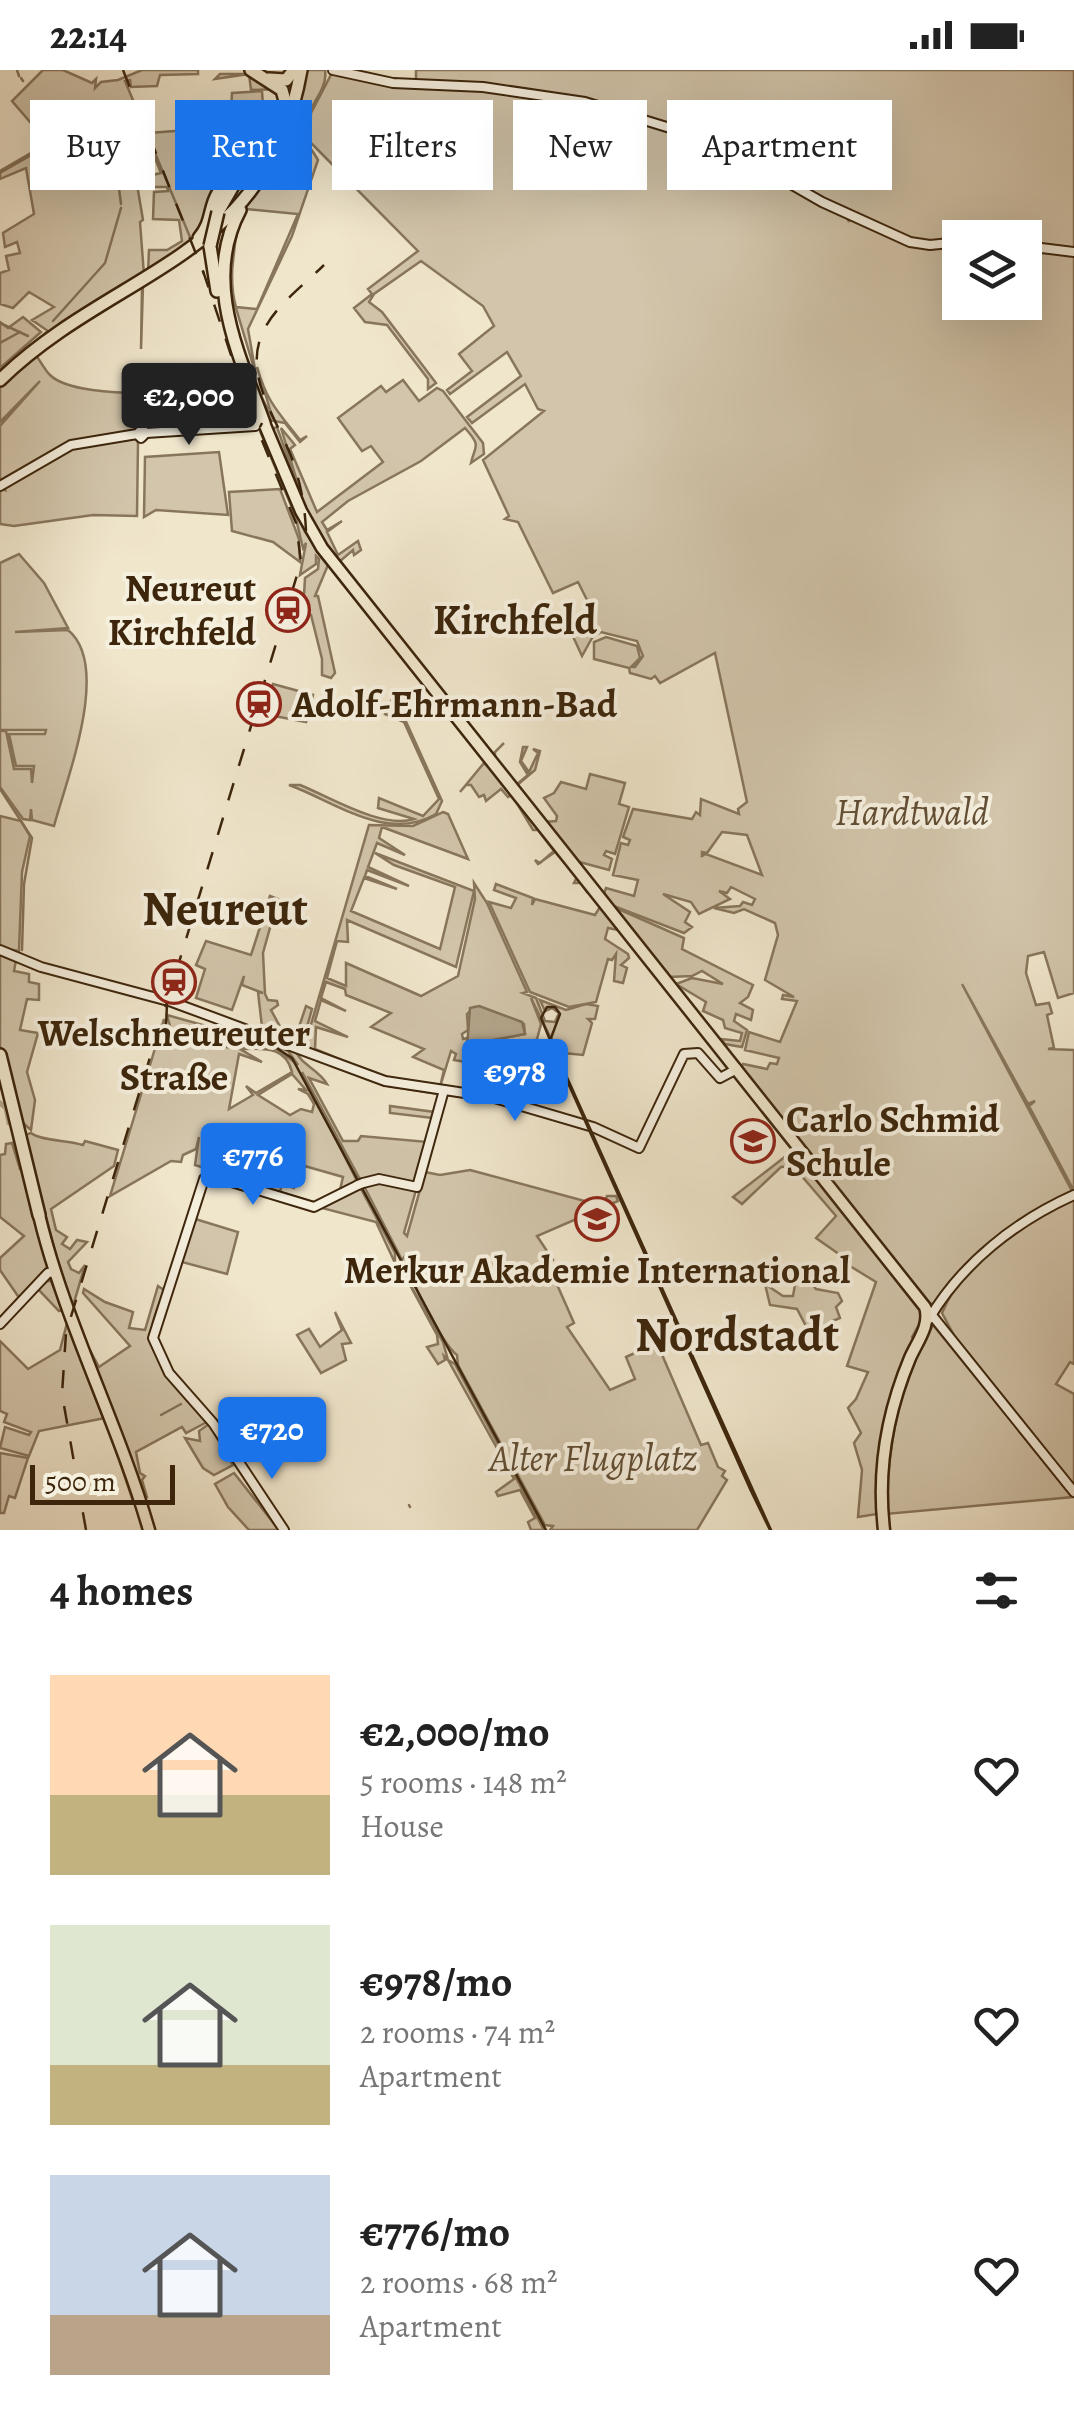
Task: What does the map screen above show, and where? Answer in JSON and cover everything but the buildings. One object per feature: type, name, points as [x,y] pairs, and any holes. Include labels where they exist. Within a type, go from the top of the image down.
[{"type":"highway","points":[[250,70],[285,80],[297,70]]},
{"type":"highway","points":[[288,100],[297,70]]},
{"type":"highway","points":[[291,100],[297,70]]},
{"type":"highway","points":[[0,378],[62,326],[185,251],[227,214],[263,165],[283,123],[297,70]]},
{"type":"highway","points":[[263,74],[284,92],[283,100]]},
{"type":"highway","points":[[185,251],[204,232],[219,190]]},
{"type":"highway","points":[[231,190],[218,212],[210,246],[214,281],[258,424]]},
{"type":"highway","points":[[0,378],[57,333],[197,246],[249,190]]},
{"type":"highway","points":[[252,190],[228,237],[222,283],[258,424]]},
{"type":"highway","points":[[0,1055],[38,1215]]},
{"type":"highway","points":[[0,1066],[13,1105]]},
{"type":"main road","points":[[333,70],[371,80],[494,88],[585,102],[719,143],[822,202],[910,242],[942,244]]},
{"type":"main road","points":[[344,70],[371,80]]},
{"type":"main road","points":[[1042,248],[1074,252]]},
{"type":"main road","points":[[0,486],[80,442],[258,424]]},
{"type":"main road","points":[[258,424],[313,540],[483,756],[545,828]]},
{"type":"main road","points":[[258,424],[321,546],[1074,1492]]},
{"type":"main road","points":[[0,950],[40,967],[170,1002],[386,1081],[491,1096],[589,1125],[639,1148],[685,1052],[698,1053],[720,1078],[737,1069]]},
{"type":"main road","points":[[284,1530],[213,1423],[169,1373],[154,1343],[202,1181],[213,1176],[316,1207],[360,1184],[379,1179],[416,1188],[444,1090]]},
{"type":"main road","points":[[884,1530],[883,1460],[897,1392],[934,1313],[993,1246],[1031,1218],[1074,1196]]},
{"type":"main road","points":[[38,1215],[50,1276],[147,1530]]},
{"type":"main road","points":[[0,1324],[50,1276]]},
{"type":"green space","points":[[43,70],[63,70],[92,83],[96,79],[95,88],[101,82],[142,70],[198,70],[198,74],[160,75],[157,86],[131,87],[130,80],[125,81],[133,100],[30,100],[30,122],[12,101]]},
{"type":"green space","points":[[252,70],[257,70],[259,79],[281,90],[283,100],[277,89],[251,90],[249,74],[256,75]]},
{"type":"green space","points":[[303,70],[325,70],[323,87],[312,107],[312,100],[293,100]]},
{"type":"green space","points":[[416,70],[1074,70],[1074,250],[1042,246],[1042,220],[942,220],[942,241],[912,240],[805,190],[892,190],[892,100],[667,100],[667,126],[647,120],[647,100],[581,100],[416,84]]},
{"type":"green space","name":"Hardtwald","points":[[333,71],[379,82],[464,86],[571,100],[513,100],[513,190],[647,190],[647,122],[667,128],[667,190],[801,190],[846,215],[849,222],[849,217],[901,239],[942,242],[942,320],[1042,320],[1042,250],[1074,253],[1074,993],[1058,998],[1044,952],[1028,956],[1026,973],[1036,1005],[1049,1003],[1052,1013],[1047,1015],[1054,1048],[1048,1049],[1074,1050],[1074,1191],[1029,1106],[1035,1101],[1028,1104],[962,984],[1073,1193],[1013,1226],[935,1304],[930,1304],[906,1277],[741,1068],[743,1064],[767,1069],[770,1063],[777,1064],[779,1058],[745,1050],[749,1032],[780,1042],[797,1001],[782,999],[783,995],[794,997],[765,980],[778,935],[775,923],[744,909],[734,913],[714,908],[740,906],[743,902],[752,905],[755,899],[731,887],[727,893],[719,891],[730,899],[699,914],[691,902],[663,894],[690,912],[685,922],[692,927],[684,933],[611,905],[603,896],[606,888],[634,896],[638,880],[613,875],[621,843],[628,845],[630,840],[623,837],[633,809],[692,819],[696,812],[700,815],[701,799],[739,814],[738,809],[747,802],[715,653],[660,683],[655,676],[651,679],[630,673],[629,668],[594,659],[594,642],[606,637],[637,646],[640,658],[631,667],[635,667],[643,656],[637,641],[601,632],[592,638],[582,656],[570,630],[587,617],[589,604],[578,582],[553,593],[518,522],[505,519],[509,516],[483,460],[544,411],[538,409],[525,384],[472,423],[467,417],[521,376],[507,352],[450,394],[447,390],[472,371],[459,354],[494,326],[483,306],[421,261],[374,294],[369,302],[382,312],[436,383],[428,389],[428,379],[387,325],[365,322],[354,308],[372,294],[368,289],[418,251],[358,190],[493,190],[493,100],[332,100],[332,164],[312,144],[312,111]],"holes":[[[722,832],[747,835],[762,875],[706,854],[702,856],[702,852],[707,853]]]},
{"type":"green space","points":[[220,74],[249,74],[215,79]]},
{"type":"green space","points":[[262,91],[263,100],[232,100],[232,93]]},
{"type":"green space","points":[[175,131],[175,190],[230,190],[205,233],[208,216],[200,236],[148,273],[149,250],[167,250],[182,241],[179,220],[153,219],[154,192],[168,191],[167,187],[155,187],[155,174],[161,173],[155,158],[155,133]]},
{"type":"green space","points":[[312,150],[318,160],[312,178]]},
{"type":"green space","points":[[30,154],[30,190],[138,190],[144,275],[48,333],[0,373],[48,331],[32,320],[54,307],[29,292],[13,308],[0,304],[0,273],[9,270],[6,256],[20,253],[17,242],[5,247],[3,233],[34,214],[26,168],[0,179],[0,171]]},
{"type":"green space","points":[[255,190],[308,190],[292,236],[248,329],[256,375],[230,288],[233,265],[236,307],[257,309],[298,214],[246,209],[230,257],[228,280],[242,351],[234,329],[223,269],[237,220]]},
{"type":"green space","points":[[143,284],[141,349],[142,287],[35,354],[50,375],[68,385],[140,393],[134,434],[138,442],[137,516],[93,515],[14,526],[0,524],[0,488],[5,490],[0,478],[0,426],[40,381],[0,422],[0,382],[60,332]]},
{"type":"green space","points":[[23,317],[41,332],[0,368],[0,322],[8,328]]},
{"type":"green space","points":[[257,367],[279,414],[300,440],[307,436],[300,442],[285,423],[268,420],[253,379],[273,419]]},
{"type":"green space","points":[[403,380],[419,401],[437,388],[443,391],[483,443],[484,454],[471,463],[475,443],[465,428],[421,461],[348,501],[322,522],[327,530],[342,521],[327,532],[338,555],[358,541],[361,550],[354,555],[353,550],[339,562],[316,536],[271,429],[277,427],[303,501],[281,428],[295,445],[290,449],[317,512],[383,462],[371,446],[362,451],[338,418],[381,386],[386,392]]},
{"type":"green space","points":[[260,431],[305,532],[328,565],[315,596],[335,673],[331,678],[322,675],[311,615],[303,612],[305,578],[318,569],[319,559],[316,556],[316,564],[300,575],[306,543],[303,548],[295,515]]},
{"type":"green space","points":[[219,452],[228,515],[156,510],[144,517],[145,457]]},
{"type":"green space","points":[[280,489],[299,539],[300,562],[273,542],[232,531],[229,492]]},
{"type":"green space","points":[[19,554],[44,583],[68,628],[15,632],[68,630],[81,647],[86,669],[82,724],[54,826],[32,820],[31,809],[30,820],[23,819],[0,787],[0,731],[6,731],[14,769],[31,769],[32,783],[34,766],[16,766],[9,734],[45,734],[46,730],[0,730],[0,563]]},
{"type":"green space","points":[[273,684],[313,695],[306,722],[264,714]]},
{"type":"green space","points":[[391,701],[398,704],[442,801],[436,814],[418,822],[380,822],[289,785],[300,785],[387,820],[414,819],[378,808],[379,798],[423,816],[439,799],[404,722],[385,714]]},
{"type":"green space","points":[[523,747],[527,747],[521,761],[529,772],[538,753],[533,749],[540,751],[535,770],[516,786],[544,822],[556,821],[557,816],[544,798],[554,793],[561,782],[586,789],[590,774],[625,783],[619,804],[629,807],[615,854],[606,851],[604,855],[612,859],[609,870],[576,861],[577,865],[494,760],[494,753],[495,760],[516,785],[528,775],[520,762]]},
{"type":"green space","points":[[484,763],[495,773],[591,891],[574,883],[577,877],[555,852],[543,861],[554,851],[538,830],[533,830],[512,795],[508,797],[501,789],[486,801],[471,785],[460,792]]},
{"type":"green space","points":[[443,812],[448,814],[468,859],[382,827],[379,838],[405,855],[377,843],[368,867],[409,886],[367,870],[365,876],[397,889],[364,878],[351,911],[440,949],[455,887],[394,865],[375,853],[474,891],[456,967],[347,920],[348,942],[337,941],[327,978],[346,986],[346,963],[421,996],[458,976],[475,899],[474,883],[527,992],[523,993],[536,998],[545,1021],[555,1022],[559,1013],[552,1008],[545,1011],[540,1000],[566,1010],[586,1004],[598,1006],[595,1019],[588,1019],[592,1023],[583,1055],[563,1053],[564,1065],[531,998],[541,1024],[537,1039],[526,1046],[526,1055],[538,1073],[522,1071],[520,1066],[512,1068],[510,1063],[503,1065],[501,1060],[494,1063],[491,1058],[483,1065],[454,1060],[456,1054],[451,1051],[440,1087],[444,1070],[413,1057],[424,1049],[371,1027],[391,1013],[346,995],[345,989],[326,982],[321,998],[346,1011],[321,1000],[315,1021],[348,1037],[316,1027],[315,1049],[383,1077],[305,1045],[369,825],[413,826]],"holes":[[[475,1007],[524,1024],[525,1034],[488,1041],[472,1056],[467,1038],[463,1039],[462,1034],[468,1030],[467,1014]]]},
{"type":"green space","points":[[0,816],[21,821],[30,836],[22,872],[19,951],[0,948]]},
{"type":"green space","points":[[496,884],[533,898],[532,905],[535,899],[595,915],[600,907],[592,895],[623,931],[608,928],[605,939],[628,954],[621,965],[627,968],[623,983],[614,981],[616,954],[608,959],[596,1002],[569,1007],[530,992],[489,902],[511,908],[516,898],[494,890]]},
{"type":"green space","points":[[270,896],[278,899],[263,953],[265,994],[268,1000],[277,1001],[278,1005],[271,1010],[283,1032],[295,1039],[306,1006],[312,1009],[302,1045],[250,1027],[262,1027],[258,992],[263,993],[242,985],[244,976],[232,1010],[196,998],[205,969],[196,965],[206,941],[251,955]]},
{"type":"green space","points":[[616,908],[684,938],[682,949],[753,985],[740,1003],[753,1010],[751,1020],[736,1014],[734,1021],[747,1030],[742,1047],[725,1044],[721,1039],[740,1041],[742,1033],[725,1028],[723,1020],[703,1011],[706,1002],[676,984],[692,978],[723,984],[702,971],[692,976],[668,977]]},
{"type":"green space","points":[[0,953],[16,960],[14,971],[29,974],[29,982],[39,984],[39,1000],[27,999],[20,1030],[38,1033],[27,1072],[35,1100],[31,1130],[23,1123],[0,1046]]},
{"type":"green space","points":[[167,1015],[242,1036],[249,1031],[295,1048],[300,1059],[327,1084],[309,1078],[343,1141],[358,1141],[361,1136],[427,1142],[433,1118],[390,1113],[390,1106],[435,1112],[439,1094],[388,1086],[304,1052],[390,1084],[442,1093],[415,1186],[378,1178],[361,1181],[302,1072],[356,1179],[353,1187],[316,1206],[239,1183],[232,1175],[207,1168],[207,1162],[205,1168],[195,1165],[199,1137],[196,1149],[183,1155],[181,1162],[171,1161],[110,1196],[164,1019],[166,1029],[179,1041],[193,1046],[277,1049],[298,1065],[288,1051],[275,1046],[183,1041],[171,1030]],"holes":[[[240,1049],[279,1053],[292,1072],[256,1093],[246,1086],[253,1095],[229,1109],[239,1054],[262,1062]],[[292,1074],[306,1090],[298,1089],[308,1094],[314,1104],[312,1112],[301,1109],[290,1115],[258,1095]],[[287,1161],[343,1177],[340,1190],[316,1203],[280,1192],[282,1184],[294,1188],[296,1184],[283,1179],[285,1166],[304,1168]]]},
{"type":"green space","points":[[25,1135],[118,1150],[114,1166],[51,1209],[56,1230],[67,1237],[62,1244],[70,1249],[77,1240],[87,1242],[68,1262],[79,1273],[85,1265],[71,1313]]},
{"type":"green space","points":[[12,1143],[20,1169],[24,1168],[49,1270],[20,1299],[0,1270],[0,1258],[24,1236],[0,1217],[0,1155],[5,1154],[6,1144]]},
{"type":"green space","points":[[795,1149],[926,1312],[912,1337],[917,1340],[899,1382],[877,1514],[858,1517],[862,1470],[854,1443],[861,1433],[848,1408],[868,1372],[847,1366],[876,1282],[845,1263],[846,1259],[816,1238],[836,1216],[793,1166],[781,1167],[742,1204],[733,1197]]},
{"type":"green space","name":"Alter Flugplatz","points":[[470,1170],[603,1206],[607,1196],[616,1196],[618,1201],[537,1236],[553,1260],[548,1264],[574,1323],[567,1327],[610,1390],[635,1379],[626,1357],[657,1343],[701,1445],[708,1443],[727,1480],[697,1530],[550,1530],[553,1526],[545,1525],[458,1365],[457,1355],[426,1309],[405,1256],[402,1260],[364,1186],[385,1182],[416,1190],[404,1233],[407,1236],[425,1172],[440,1175]]},
{"type":"green space","points":[[360,1187],[395,1253],[395,1263],[376,1222],[318,1207]]},
{"type":"green space","points":[[1074,1199],[1074,1364],[1070,1362],[1056,1384],[1074,1394],[1074,1486],[956,1339],[942,1313],[980,1260],[1017,1232]]},
{"type":"green space","points":[[192,1218],[238,1232],[227,1274],[178,1261]]},
{"type":"green space","points":[[398,1263],[443,1342],[448,1360],[444,1356],[445,1360],[438,1364],[427,1347],[438,1344],[437,1335]]},
{"type":"green space","points":[[806,1276],[816,1289],[838,1293],[842,1301],[836,1307],[840,1318],[830,1322],[832,1335],[824,1338],[819,1351],[797,1309],[770,1305],[765,1284],[783,1296],[793,1296],[796,1279]]},
{"type":"green space","points":[[51,1281],[60,1302],[55,1284],[105,1418],[39,1431],[29,1456],[0,1448],[5,1427],[29,1435],[31,1432],[4,1422],[7,1414],[0,1411],[0,1341],[28,1369],[60,1350],[67,1323],[63,1310],[59,1311],[38,1289]]},
{"type":"green space","points":[[158,1286],[164,1290],[152,1328],[156,1355],[170,1379],[207,1422],[186,1433],[182,1427],[136,1452],[140,1473],[145,1476],[142,1480],[147,1497],[143,1498],[85,1341],[99,1367],[130,1346],[83,1293],[84,1289],[133,1312],[129,1328],[145,1330]]},
{"type":"green space","points":[[335,1312],[351,1343],[342,1344],[346,1360],[321,1373],[297,1335],[309,1329],[320,1347],[342,1330]]},
{"type":"green space","points":[[933,1325],[1073,1497],[886,1514],[897,1416],[911,1370]]},
{"type":"green space","points":[[448,1360],[455,1364],[544,1530],[531,1530],[528,1522],[535,1518],[520,1490],[498,1496],[496,1492],[514,1479]]},
{"type":"green space","points":[[209,1424],[233,1465],[214,1475],[203,1468],[185,1438],[200,1441],[199,1431]]},
{"type":"green space","points":[[110,1432],[133,1495],[133,1501]]},
{"type":"green space","points":[[0,1453],[28,1458],[15,1498],[9,1496],[4,1513],[0,1513]]},
{"type":"green space","points":[[234,1473],[279,1530],[249,1530],[228,1507],[215,1484]]},
{"type":"shaded area","points":[[479,1006],[522,1022],[525,1034],[488,1041],[476,1055],[470,1054],[470,1008]]},
{"type":"waterway","points":[[17,70],[19,76]]},
{"type":"waterway","points":[[0,173],[99,116],[113,143],[121,204]]},
{"type":"waterway","points":[[53,321],[105,263],[121,208]]},
{"type":"waterway","points":[[0,323],[28,336]]},
{"type":"waterway","points":[[0,343],[20,332]]},
{"type":"waterway","points":[[0,789],[32,838],[24,884],[22,950]]},
{"type":"waterway","points":[[0,1103],[6,1108],[9,1123]]},
{"type":"waterway","points":[[161,1415],[181,1404]]},
{"type":"tram line","points":[[167,1004],[166,1026],[182,1042],[275,1047],[292,1058],[546,1530]]},
{"type":"tram line","points":[[770,1530],[564,1074],[541,1018],[547,1007],[555,1007],[560,1014],[551,1038],[565,1073],[771,1530]]},
{"type":"railway","points":[[123,70],[204,274]]},
{"type":"railway","points":[[86,1530],[62,1394],[66,1333],[301,562],[296,523],[249,409],[200,262]]},
{"type":"railway","points":[[306,531],[297,474],[263,392],[257,360],[259,343],[271,318],[324,265]]},
{"type":"place","name":"Neureut Kirchfeld","points":[[288,610]]},
{"type":"place","name":"Adolf-Ehrmann-Bad","points":[[259,704]]},
{"type":"place","name":"Welschneureuter Straße","points":[[174,982]]},
{"type":"place","name":"Carlo Schmid Schule","points":[[753,1141]]},
{"type":"place","name":"Merkur Akademie International","points":[[597,1219]]},
{"type":"district","name":"Kirchfeld","points":[[515,619]]},
{"type":"district","name":"Neureut","points":[[225,908]]},
{"type":"district","name":"Nordstadt","points":[[737,1334]]}]
